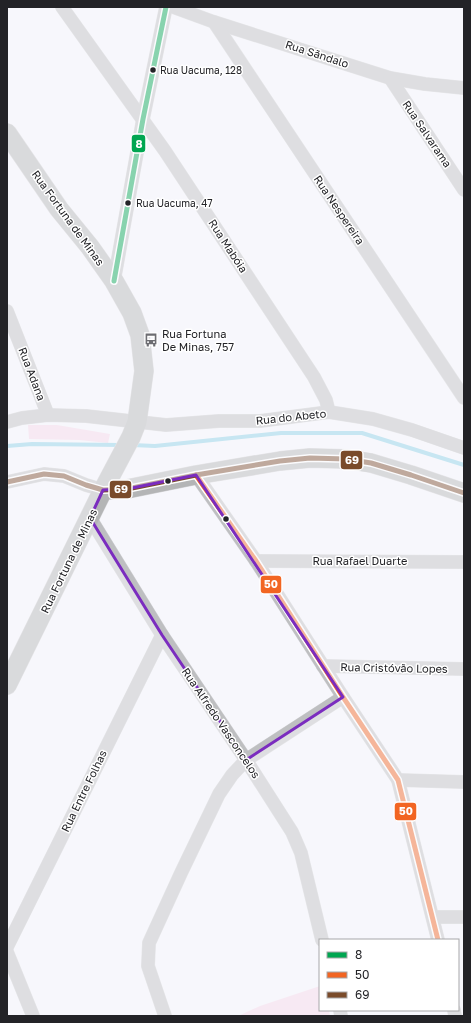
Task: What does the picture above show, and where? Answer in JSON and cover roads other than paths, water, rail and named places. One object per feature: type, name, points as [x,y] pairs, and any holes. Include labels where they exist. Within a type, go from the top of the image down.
[{"type":"street","name":"Rua Mabóia","points":[[62,7],[143,119],[314,377],[326,400],[330,412]]},
{"type":"street","points":[[114,281],[143,119],[166,7]]},
{"type":"street","name":"Rua Sãndalo","points":[[173,7],[214,22],[390,78],[425,84],[464,88]]},
{"type":"street","name":"Rua Nespereira","points":[[214,22],[464,398]]},
{"type":"street","name":"Rua Salvarama","points":[[390,78],[464,190]]},
{"type":"street","name":"Rua Fortuna de Minas","points":[[7,133],[59,209],[90,246],[114,281],[132,313],[140,335],[144,371],[134,429],[7,685]]},
{"type":"street","name":"Rua Adana","points":[[7,311],[48,415]]},
{"type":"street","name":"Rua do Abeto","points":[[7,422],[22,418],[48,415],[86,416],[134,429],[166,424],[260,421],[330,412],[373,419],[412,430],[464,448]]},
{"type":"street","points":[[7,482],[44,474],[64,476],[103,490],[127,489],[196,475],[310,458],[346,459],[371,463],[464,493]]},
{"type":"street","points":[[196,475],[256,561],[398,780],[438,939]]},
{"type":"street","name":"Rua Alfredo Vasconcelos","points":[[90,518],[162,635],[246,760],[292,832],[301,854],[322,939]]},
{"type":"street","name":"Rua Rafael Duarte","points":[[256,561],[464,562]]},
{"type":"street","name":"Rua Entre Folhas","points":[[7,947],[162,635]]},
{"type":"street","name":"Rua Cristóvão Lopes","points":[[323,666],[464,669]]},
{"type":"street","points":[[165,1016],[148,966],[150,943],[218,794],[232,775],[246,760],[343,697]]},
{"type":"street","points":[[398,780],[464,782]]},
{"type":"street","points":[[433,917],[464,917]]},
{"type":"street","points":[[7,952],[32,1016]]},
{"type":"waterway","points":[[132,445],[155,446],[281,433],[362,433],[464,465]]},
{"type":"waterway","points":[[7,446],[32,444],[121,445]]},
{"type":"place","name":"Rua Uacuma, 128","points":[[153,70]]},
{"type":"place","name":"Rua Uacuma, 47","points":[[128,203]]},
{"type":"place","name":"Rua Fortuna De Minas, 757","points":[[151,340]]}]
